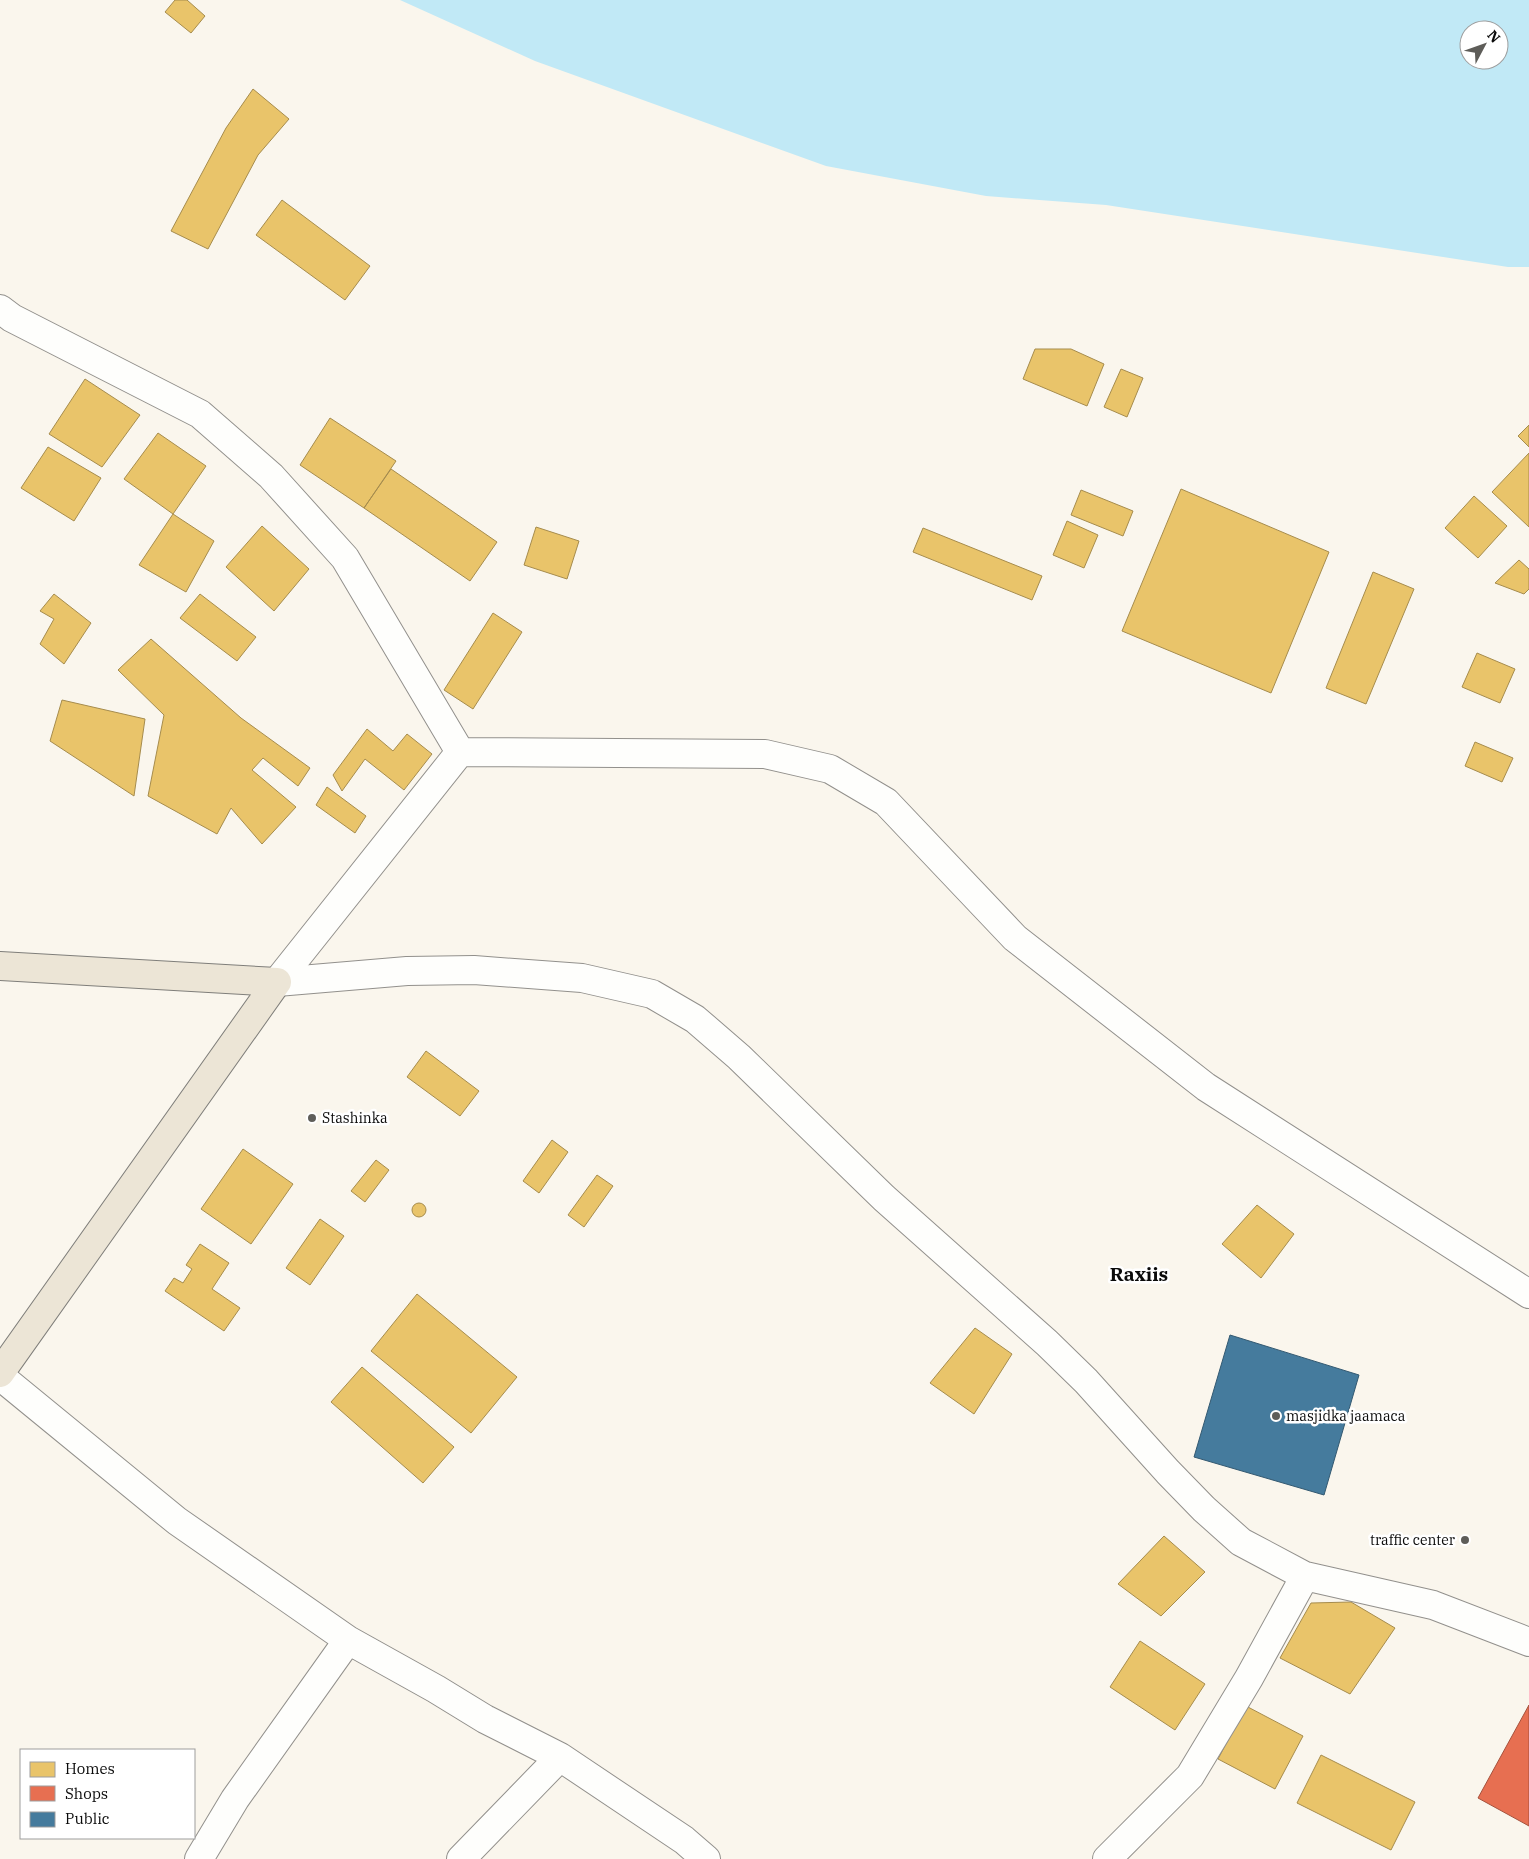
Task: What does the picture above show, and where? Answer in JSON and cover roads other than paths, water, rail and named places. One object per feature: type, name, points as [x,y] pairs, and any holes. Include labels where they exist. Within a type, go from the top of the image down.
[{"type":"main road","points":[[0,966],[276,982]]},
{"type":"main road","points":[[0,1375],[276,982]]},
{"type":"street","points":[[4,321],[200,414],[271,476],[345,558],[460,752]]},
{"type":"street","points":[[276,982],[460,752]]},
{"type":"street","points":[[460,752],[765,754],[830,769],[886,802],[1015,938],[1206,1087],[1529,1294]]},
{"type":"street","points":[[276,982],[407,971],[474,970],[582,978],[652,994],[695,1019],[739,1057],[884,1198],[1047,1343],[1086,1381],[1204,1509],[1241,1542],[1304,1576],[1433,1605],[1529,1642]]},
{"type":"street","points":[[0,1375],[177,1520],[348,1640],[436,1689],[485,1719],[560,1757],[684,1840],[706,1859]]},
{"type":"street","points":[[1107,1859],[1190,1776],[1249,1678],[1304,1576]]},
{"type":"street","points":[[199,1859],[235,1799],[348,1640]]},
{"type":"street","points":[[461,1859],[560,1757]]},
{"type":"water","points":[[400,0],[1529,0],[1529,267],[1508,267],[1106,205],[986,196],[826,166],[535,61]]},
{"type":"place","name":"Stashinka","points":[[312,1118]]},
{"type":"place","name":"masjidka jaamaca","points":[[1276,1416]]},
{"type":"place","name":"traffic center","points":[[1465,1540]]},
{"type":"district","name":"Raxiis","points":[[1139,1274]]}]
